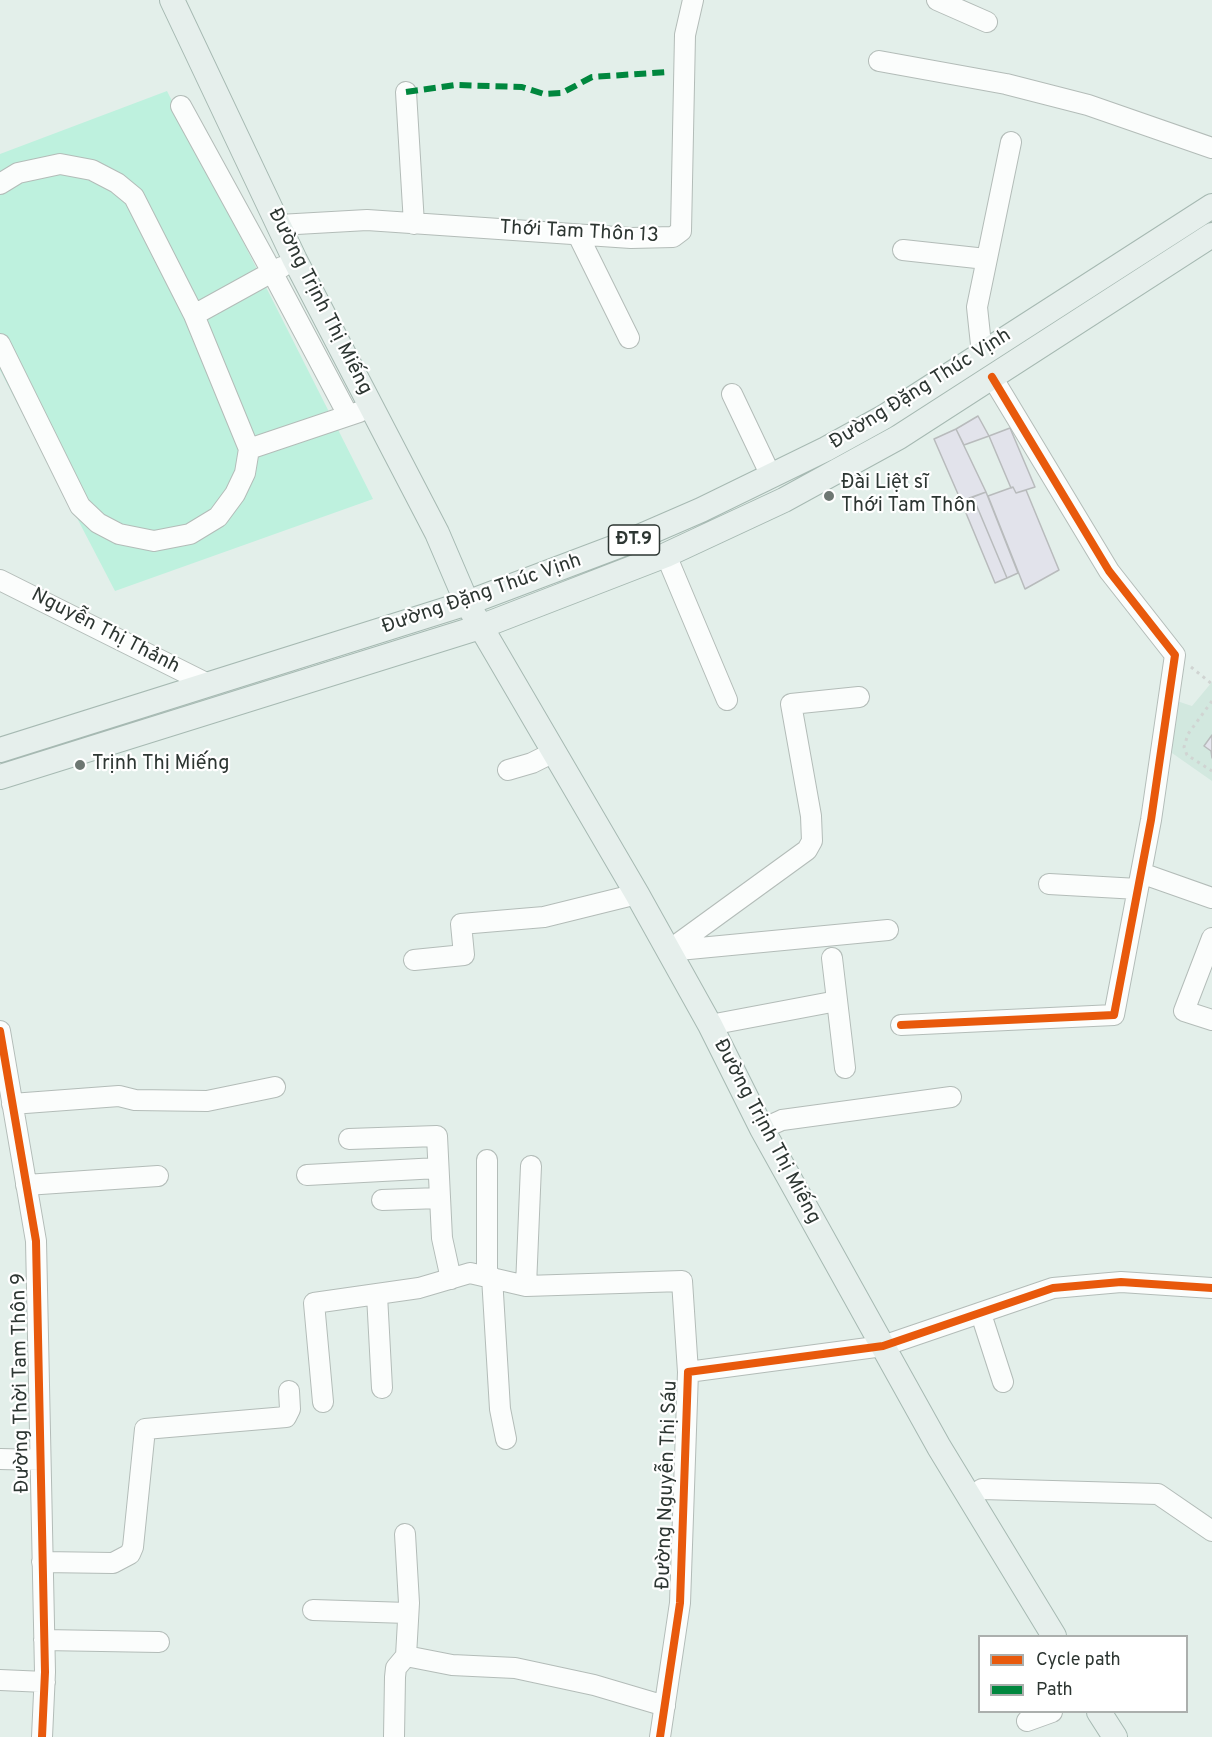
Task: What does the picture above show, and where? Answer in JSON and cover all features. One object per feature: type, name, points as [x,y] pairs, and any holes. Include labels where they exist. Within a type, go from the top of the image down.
[{"type":"main road","name":"Đường Trịnh Thị Miếng","points":[[172,0],[295,260],[437,533],[466,603],[637,894],[710,1025],[762,1129],[969,1498],[1053,1635]]},
{"type":"main road","name":"Đường Đặng Thúc Vịnh","points":[[0,750],[466,603],[618,546],[771,476],[884,417],[1212,206]]},
{"type":"main road","name":"Đường Đặng Thúc Vịnh","points":[[0,777],[480,627],[666,555],[838,472],[899,437],[1212,235]]},
{"type":"main road","points":[[1100,1713],[1115,1737]]},
{"type":"street","name":"Thới Tam Thôn 13","points":[[279,225],[367,220],[631,238],[673,237],[681,231],[685,34],[693,0]]},
{"type":"street","points":[[937,0],[987,22]]},
{"type":"street","points":[[879,61],[1006,84],[1088,105],[1212,148]]},
{"type":"street","points":[[406,92],[414,224]]},
{"type":"street","points":[[181,106],[348,415]]},
{"type":"street","points":[[982,354],[977,307],[1011,142]]},
{"type":"street","points":[[0,184],[18,173],[60,164],[92,170],[117,183],[134,197],[194,315],[249,449],[245,473],[235,494],[218,517],[190,534],[154,541],[119,534],[98,523],[80,506],[0,344]]},
{"type":"street","points":[[578,235],[629,339]]},
{"type":"street","points":[[903,250],[986,259]]},
{"type":"street","points":[[194,315],[295,260]]},
{"type":"street","points":[[901,1025],[1114,1015],[1139,881],[1175,655],[1109,571],[992,377]]},
{"type":"street","points":[[732,394],[771,476]]},
{"type":"street","points":[[249,449],[373,408]]},
{"type":"street","points":[[666,555],[727,700]]},
{"type":"street","name":"Nguyễn Thị Thảnh","points":[[0,580],[210,685]]},
{"type":"street","points":[[668,951],[807,850],[812,841],[811,816],[791,704],[859,698]]},
{"type":"street","points":[[508,770],[532,763],[554,752]]},
{"type":"street","points":[[1049,884],[1139,881],[1212,898]]},
{"type":"street","points":[[414,960],[464,955],[462,924],[544,917],[637,894]]},
{"type":"street","points":[[668,951],[888,930]]},
{"type":"street","points":[[1212,938],[1184,1011],[1212,1020]]},
{"type":"street","points":[[831,958],[846,1068]]},
{"type":"street","points":[[710,1025],[837,1001]]},
{"type":"street","name":"Đường Thời Tam Thôn 9","points":[[0,1031],[36,1241],[45,1682],[42,1737]]},
{"type":"street","points":[[12,1104],[119,1096],[135,1100],[207,1101],[274,1087]]},
{"type":"street","points":[[762,1129],[782,1120],[951,1097]]},
{"type":"street","points":[[349,1139],[437,1136],[442,1238],[451,1279]]},
{"type":"street","points":[[487,1160],[490,1276],[500,1409],[506,1439]]},
{"type":"street","points":[[526,1286],[531,1166]]},
{"type":"street","points":[[307,1174],[438,1168]]},
{"type":"street","points":[[26,1185],[159,1176]]},
{"type":"street","points":[[382,1200],[440,1198]]},
{"type":"street","points":[[323,1402],[314,1303],[377,1295],[471,1273],[526,1286],[682,1281],[688,1372]]},
{"type":"street","name":"Đường Nguyễn Thị Sáu","points":[[660,1737],[680,1603],[688,1372],[883,1346],[1053,1288],[1120,1282],[1212,1288]]},
{"type":"street","points":[[377,1295],[382,1388]]},
{"type":"street","points":[[981,1314],[1002,1382]]},
{"type":"street","points":[[42,1562],[113,1563],[130,1554],[133,1547],[145,1429],[286,1417],[290,1409],[289,1391]]},
{"type":"street","points":[[0,1459],[40,1460]]},
{"type":"street","points":[[969,1498],[982,1489],[1158,1494],[1212,1531]]},
{"type":"street","points":[[394,1737],[396,1668],[406,1656],[408,1613],[405,1534]]},
{"type":"street","points":[[313,1610],[408,1613]]},
{"type":"street","points":[[44,1640],[159,1642]]},
{"type":"street","points":[[406,1656],[452,1665],[515,1668],[594,1685],[665,1706]]},
{"type":"street","points":[[0,1680],[45,1682]]},
{"type":"street","points":[[1027,1721],[1049,1713]]},
{"type":"path","points":[[1175,655],[1212,684]]},
{"type":"path","points":[[1212,701],[1188,734],[1184,747],[1187,755],[1212,771]]},
{"type":"shaded area","points":[[1212,682],[1212,781],[1172,753],[1177,701],[1192,706]]},
{"type":"green space","points":[[167,91],[373,499],[115,591],[0,370],[0,154]]},
{"type":"building","points":[[978,416],[989,436],[964,445],[956,429]]},
{"type":"building","points":[[1010,428],[1035,487],[1016,493],[1013,487],[1011,488],[989,436]]},
{"type":"building","points":[[956,429],[986,492],[961,501],[934,439]]},
{"type":"building","points":[[1013,487],[1016,493],[1026,490],[1059,570],[1025,589],[988,496]]},
{"type":"building","points":[[986,492],[1018,573],[1007,578],[973,497]]},
{"type":"building","points":[[973,497],[1007,578],[995,583],[961,501]]},
{"type":"building","points":[[1212,735],[1212,758],[1211,751],[1204,746]]},
{"type":"marked path","points":[[406,92],[456,85],[522,87],[544,94],[562,93],[592,77],[668,72]]},
{"type":"cycle path","points":[[901,1025],[1114,1015],[1151,820],[1175,655],[1109,571],[992,377]]},
{"type":"cycle path","points":[[0,1031],[36,1241],[45,1672],[42,1737]]},
{"type":"cycle path","points":[[660,1737],[680,1603],[688,1372],[883,1346],[1053,1288],[1121,1282],[1212,1288]]},
{"type":"place","name":"Đài Liệt sĩ Thới Tam Thôn","points":[[829,496]]},
{"type":"place","name":"Trịnh Thị Miếng","points":[[80,765]]}]
